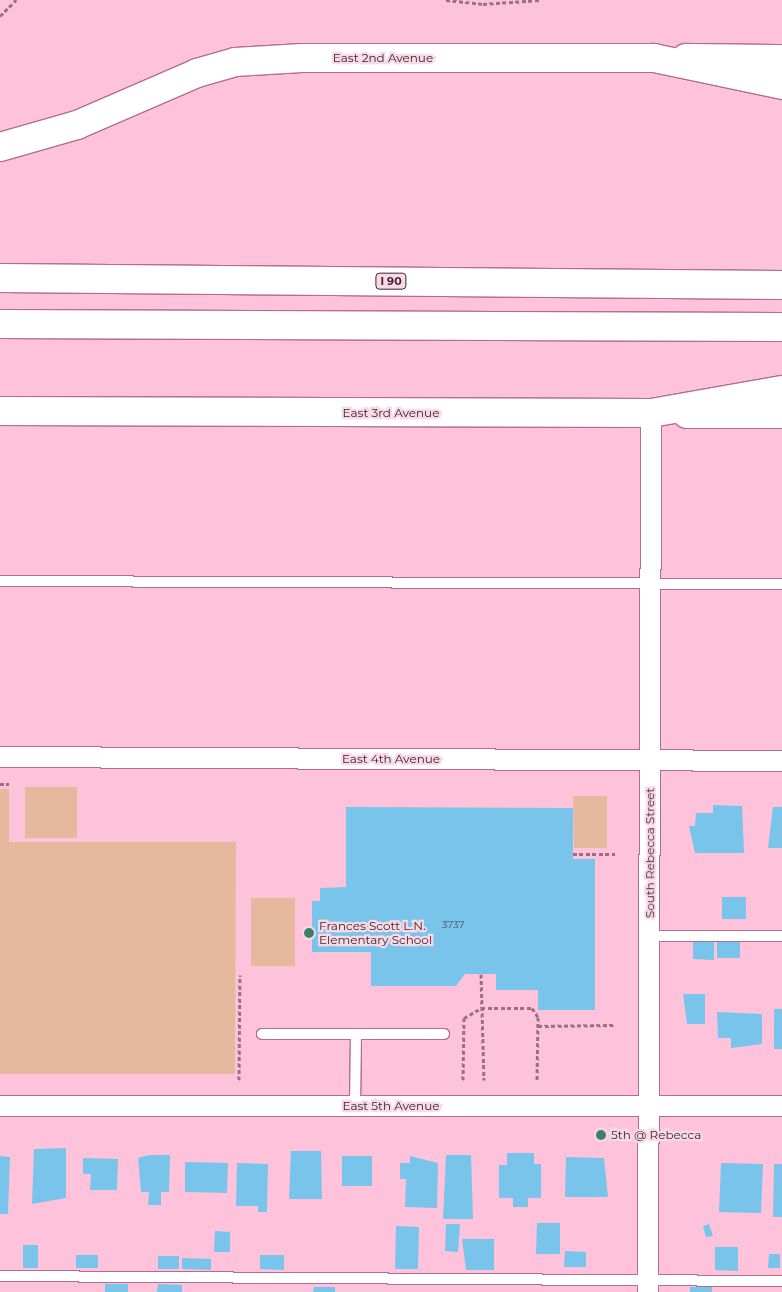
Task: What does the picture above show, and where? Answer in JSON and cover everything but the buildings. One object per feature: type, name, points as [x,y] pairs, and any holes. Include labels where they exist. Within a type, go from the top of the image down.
[{"type":"main road","name":"East 2nd Avenue","points":[[0,147],[77,125],[197,72],[235,62],[302,58],[782,59]]},
{"type":"main road","points":[[654,58],[782,85]]},
{"type":"main road","name":"I 90","points":[[0,278],[782,284]]},
{"type":"main road","points":[[0,324],[782,327]]},
{"type":"main road","points":[[650,414],[782,390]]},
{"type":"main road","name":"East 3rd Avenue","points":[[0,411],[782,414]]},
{"type":"street","name":"South Rebecca Street","points":[[648,1286],[650,414]]},
{"type":"street","name":"East 4th Avenue","points":[[0,757],[782,761]]},
{"type":"street","name":"East 5th Avenue","points":[[0,1106],[782,1106]]},
{"type":"lane","points":[[0,581],[782,584]]},
{"type":"lane","points":[[650,936],[782,936]]},
{"type":"lane","points":[[262,1034],[444,1034]]},
{"type":"lane","points":[[355,1106],[356,1034]]},
{"type":"lane","points":[[0,1276],[648,1286],[782,1281]]},
{"type":"path","points":[[0,16],[16,0]]},
{"type":"path","points":[[446,0],[484,4],[540,0]]},
{"type":"path","points":[[0,784],[9,784]]},
{"type":"path","points":[[573,854],[615,854]]},
{"type":"path","points":[[481,974],[484,1080]]},
{"type":"path","points":[[240,975],[240,1080]]},
{"type":"path","points":[[463,1080],[464,1018],[481,1008],[532,1008],[538,1026],[537,1080]]},
{"type":"path","points":[[538,1026],[614,1025]]},
{"type":"shaded area","points":[[25,787],[77,787],[77,838],[25,838]]},
{"type":"shaded area","points":[[0,789],[9,789],[9,842],[236,842],[235,1074],[0,1074]]},
{"type":"shaded area","points":[[573,796],[607,796],[607,848],[574,848]]},
{"type":"shaded area","points":[[251,898],[295,898],[295,966],[251,966]]},
{"type":"place","name":"Frances Scott L.N. Elementary School","points":[[309,933]]},
{"type":"place","name":"5th @ Rebecca","points":[[601,1135]]}]
